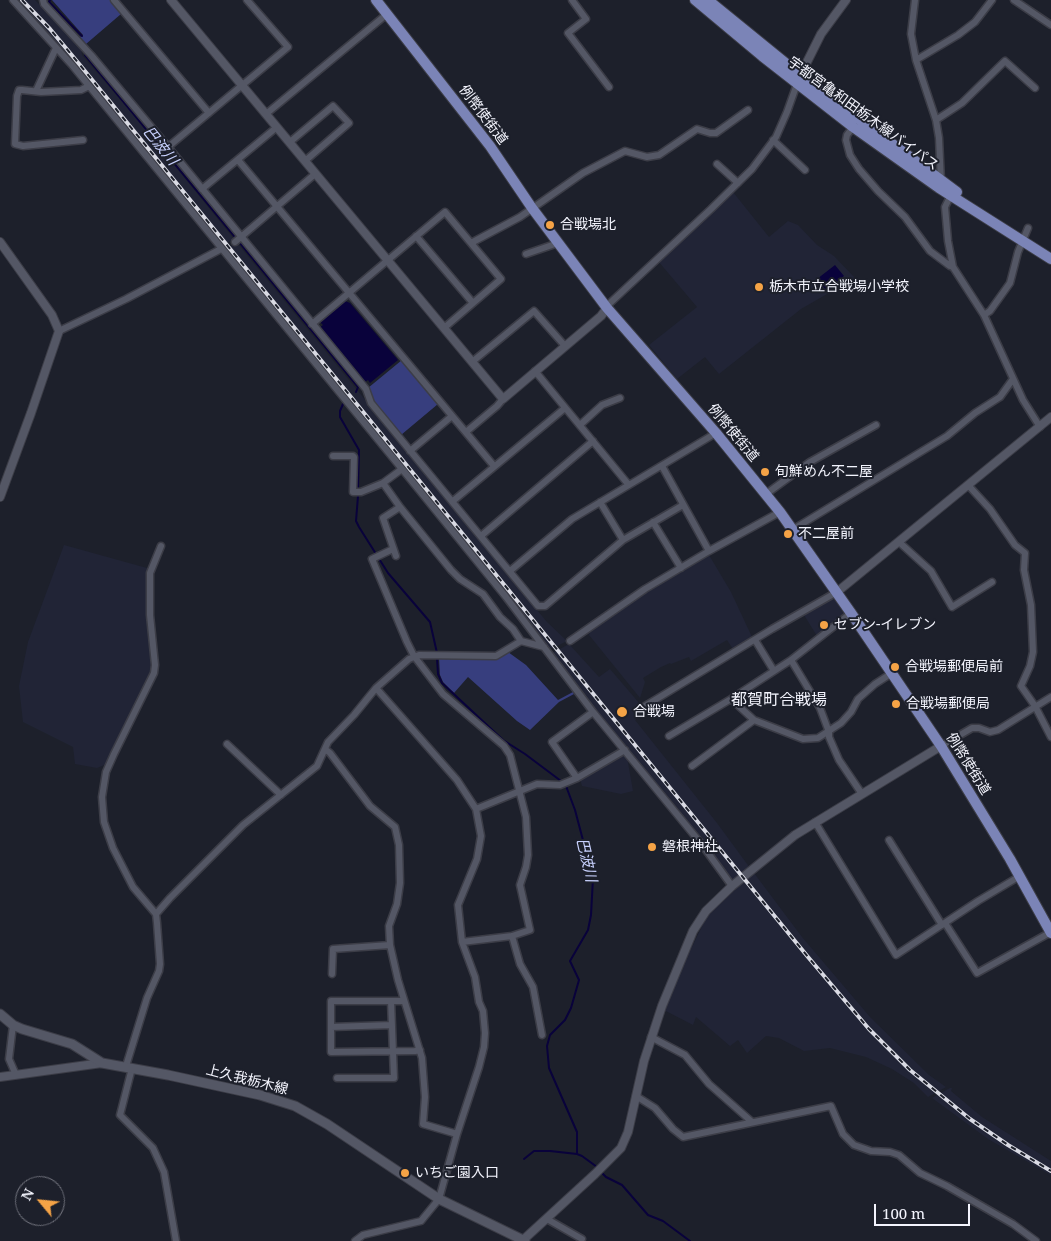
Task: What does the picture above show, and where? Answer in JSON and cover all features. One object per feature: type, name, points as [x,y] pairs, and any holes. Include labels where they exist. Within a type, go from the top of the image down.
[{"type":"main road","name":"例幣使街道","points":[[376,0],[490,146],[532,208],[607,308],[716,433],[780,512],[837,592],[941,746],[1020,876],[1051,933]]},
{"type":"main road","name":"宇都宮亀和田栃木線バイパス","points":[[695,0],[940,184],[1021,241]]},
{"type":"main road","name":"宇都宮亀和田栃木線バイパス","points":[[708,0],[853,127],[940,184],[951,195],[1051,259]]},
{"type":"main road","name":"上久我栃木線","points":[[0,1014],[13,1025],[32,1033],[72,1044],[102,1063],[260,1095],[295,1106],[327,1124],[439,1199],[523,1241]]},
{"type":"street","points":[[12,0],[89,86],[402,469],[544,647],[593,712],[703,846],[732,886]]},
{"type":"street","points":[[43,0],[44,4],[91,54],[366,389],[371,403],[536,604],[543,607],[623,540],[683,505]]},
{"type":"street","points":[[171,0],[503,399]]},
{"type":"street","points":[[168,147],[288,47],[248,0]]},
{"type":"street","points":[[572,0],[586,19],[568,32],[609,87]]},
{"type":"street","points":[[466,432],[601,316],[610,303],[756,164],[782,124],[798,79],[821,34],[846,0]]},
{"type":"street","points":[[915,0],[911,34],[916,60],[936,120],[939,138],[940,184]]},
{"type":"street","points":[[916,60],[970,26],[992,0]]},
{"type":"street","points":[[1014,0],[1051,25]]},
{"type":"street","points":[[118,1],[209,113]]},
{"type":"street","points":[[266,114],[387,14]]},
{"type":"street","points":[[36,91],[56,48]]},
{"type":"street","points":[[936,120],[962,103],[1005,62],[1035,88]]},
{"type":"street","points":[[83,140],[23,146],[15,144],[18,93],[22,90],[81,90],[89,86]]},
{"type":"street","points":[[290,142],[333,106],[348,123],[305,161]]},
{"type":"street","points":[[471,243],[520,217],[583,173],[625,151],[647,157],[659,156],[697,129],[710,134],[716,132],[748,110]]},
{"type":"street","points":[[202,189],[277,127]]},
{"type":"street","points":[[853,127],[846,140],[850,155],[859,170],[905,217],[930,251],[950,266],[953,266]]},
{"type":"street","points":[[773,140],[804,170]]},
{"type":"street","points":[[238,160],[494,466]]},
{"type":"street","points":[[717,164],[738,183]]},
{"type":"street","points":[[235,242],[278,208],[316,174]]},
{"type":"street","points":[[951,195],[945,207],[948,241],[953,266],[984,315],[1023,400],[1040,427]]},
{"type":"street","points":[[312,324],[445,212],[501,278],[444,328]]},
{"type":"street","points":[[984,315],[990,311],[1010,283],[1021,241],[1028,228]]},
{"type":"street","points":[[416,236],[473,303]]},
{"type":"street","points":[[0,242],[52,316],[59,331],[0,496]]},
{"type":"street","points":[[526,254],[558,243]]},
{"type":"street","points":[[59,331],[126,299],[222,249]]},
{"type":"street","points":[[472,362],[534,311],[565,346]]},
{"type":"street","points":[[535,371],[628,484]]},
{"type":"street","points":[[792,530],[946,436],[975,413],[1000,398],[1013,379]]},
{"type":"street","points":[[580,425],[602,406],[620,398]]},
{"type":"street","points":[[453,501],[565,408]]},
{"type":"street","points":[[410,451],[452,416]]},
{"type":"street","points":[[645,706],[837,592],[1051,417]]},
{"type":"street","points":[[766,494],[810,462],[876,425]]},
{"type":"street","points":[[510,571],[572,519],[716,433]]},
{"type":"street","points":[[481,536],[593,441]]},
{"type":"street","points":[[333,456],[354,457],[353,492],[361,492],[383,483],[402,469]]},
{"type":"street","points":[[662,466],[708,551]]},
{"type":"street","points":[[383,483],[451,570],[460,579],[487,598],[500,618],[513,629],[521,641],[544,647]]},
{"type":"street","points":[[968,485],[990,509],[1015,545],[1024,553],[1024,570],[1031,605],[1033,652],[1030,666],[1021,686],[1035,706],[1051,737]]},
{"type":"street","points":[[600,502],[623,540]]},
{"type":"street","points":[[396,556],[383,518],[400,507]]},
{"type":"street","points":[[570,641],[645,589],[708,551],[780,512]]},
{"type":"street","points":[[654,522],[681,568]]},
{"type":"street","points":[[899,542],[931,570],[952,607],[992,582]]},
{"type":"street","points":[[161,546],[150,573],[150,615],[155,665],[154,673],[106,772],[102,797],[104,822],[113,848],[133,887],[156,914],[160,956],[159,971],[147,998],[129,1067],[120,1115],[153,1148],[164,1172],[176,1241]]},
{"type":"street","points":[[393,549],[372,559],[414,656],[443,694],[504,746],[510,755],[526,817],[528,855],[520,888],[530,930],[512,936],[462,942]]},
{"type":"street","points":[[669,736],[731,700],[791,660],[851,613]]},
{"type":"street","points":[[754,640],[774,671]]},
{"type":"street","points":[[156,914],[242,825],[317,766],[328,742],[376,688],[414,656],[496,656],[521,641]]},
{"type":"street","points":[[791,660],[820,708],[839,760],[862,794]]},
{"type":"street","points":[[731,700],[754,720],[804,739],[818,738],[841,723],[851,712],[858,699],[875,684],[892,673]]},
{"type":"street","points":[[355,1241],[363,1235],[421,1221],[439,1199],[457,1134],[479,1068],[485,1033],[483,1012],[479,1002],[475,977],[462,942],[458,905],[477,858],[481,836],[476,809],[458,780],[376,688]]},
{"type":"street","points":[[523,1241],[597,1173],[621,1148],[628,1132],[651,1036],[693,932],[706,911],[732,886],[780,846],[815,822],[972,728],[979,728],[990,732],[998,730],[1051,697]]},
{"type":"street","points":[[577,778],[552,742],[593,712]]},
{"type":"street","points":[[692,766],[754,720]]},
{"type":"street","points":[[227,744],[281,795]]},
{"type":"street","points":[[325,749],[370,806],[395,827],[399,845],[400,883],[397,904],[389,926],[390,945],[404,1001],[420,1050],[424,1075],[423,1124],[457,1134]]},
{"type":"street","points":[[476,809],[537,784],[560,785],[577,778],[625,750]]},
{"type":"street","points":[[815,822],[896,954],[1020,876]]},
{"type":"street","points":[[889,840],[977,974],[1051,933]]},
{"type":"street","points":[[512,936],[520,964],[533,987],[542,1035]]},
{"type":"street","points":[[332,974],[334,949],[390,945]]},
{"type":"street","points":[[337,1078],[394,1078],[391,1001]]},
{"type":"street","points":[[404,1001],[331,1002],[331,1052],[420,1050]]},
{"type":"street","points":[[13,1025],[9,1059],[16,1075]]},
{"type":"street","points":[[331,1027],[392,1025]]},
{"type":"street","points":[[651,1036],[686,1055],[709,1084],[752,1122]]},
{"type":"street","points":[[0,1077],[102,1063]]},
{"type":"street","points":[[636,1096],[655,1108],[683,1137],[831,1106],[843,1134],[854,1144],[871,1152],[890,1152],[899,1155],[920,1174],[948,1186],[1014,1224],[1036,1241]]},
{"type":"street","points":[[547,1219],[583,1238]]},
{"type":"shaded area","points":[[15,0],[35,0],[81,48],[82,55],[141,124],[234,239],[222,245],[83,74],[47,32]]},
{"type":"shaded area","points":[[52,0],[110,0],[121,14],[86,44],[80,37],[83,35]]},
{"type":"shaded area","name":"栃木市立合戦場小学校","points":[[733,192],[769,237],[788,221],[798,225],[817,245],[834,256],[855,278],[801,309],[719,374],[705,357],[677,379],[649,345],[697,307],[658,261]]},
{"type":"shaded area","points":[[234,244],[238,244],[547,622],[567,641],[553,648],[548,648],[289,325],[227,251],[226,249]]},
{"type":"shaded area","points":[[835,265],[844,276],[826,290],[817,279]]},
{"type":"shaded area","points":[[345,301],[350,303],[398,360],[370,383],[368,380],[365,382],[319,328],[323,325],[320,322]]},
{"type":"shaded area","points":[[402,360],[438,404],[401,435],[374,402],[368,388]]},
{"type":"shaded area","points":[[64,545],[147,568],[147,608],[152,673],[107,764],[97,768],[75,764],[73,747],[23,722],[19,686],[28,642]]},
{"type":"shaded area","points":[[709,555],[731,592],[752,637],[733,649],[727,640],[691,661],[689,657],[661,667],[643,678],[645,682],[640,698],[589,635],[590,632],[646,593]]},
{"type":"shaded area","points":[[835,596],[847,613],[817,636],[804,615]]},
{"type":"shaded area","points":[[569,644],[599,677],[610,669],[646,711],[635,720],[717,823],[750,868],[736,879],[731,879],[551,654]]},
{"type":"shaded area","points":[[508,652],[526,665],[558,700],[573,692],[574,694],[559,702],[530,730],[517,721],[468,677],[454,693],[443,682],[440,675],[439,658]]},
{"type":"shaded area","points":[[624,754],[627,757],[633,791],[621,794],[582,786],[580,779]]},
{"type":"shaded area","points":[[754,873],[802,937],[870,1017],[929,1075],[946,1087],[928,1097],[914,1083],[892,1069],[866,1057],[830,1048],[804,1051],[779,1038],[766,1036],[747,1053],[738,1040],[730,1046],[696,1017],[693,1025],[664,1010],[705,920],[718,904]]},
{"type":"shaded area","points":[[952,1088],[951,1091],[982,1117],[1051,1161],[1051,1175],[988,1139],[932,1098]]},
{"type":"waterway","name":"巴波川","points":[[50,0],[49,2],[82,36]]},
{"type":"waterway","name":"巴波川","points":[[85,55],[235,237]]},
{"type":"waterway","name":"巴波川","points":[[240,243],[358,387],[356,392]]},
{"type":"waterway","name":"巴波川","points":[[343,404],[340,417],[359,450],[358,489]]},
{"type":"waterway","name":"巴波川","points":[[358,496],[356,521],[359,527],[388,573],[430,622],[437,653]]},
{"type":"waterway","name":"巴波川","points":[[437,658],[438,674],[442,683],[503,740],[561,781]]},
{"type":"waterway","name":"巴波川","points":[[566,786],[575,810],[593,878],[591,915],[588,930],[570,961],[579,980],[571,1008],[565,1020],[550,1035],[547,1046],[549,1068],[577,1132],[577,1154]]},
{"type":"waterway","name":"巴波川","points":[[524,1159],[534,1151],[550,1151],[577,1154],[597,1167]]},
{"type":"waterway","name":"巴波川","points":[[600,1171],[606,1177],[622,1185],[648,1215],[663,1221],[690,1241]]},
{"type":"railway","points":[[22,0],[50,29],[80,65],[808,957],[869,1029],[910,1070],[970,1119],[1051,1171]]},
{"type":"place","name":"合戦場北","points":[[550,225]]},
{"type":"place","name":"栃木市立合戦場小学校","points":[[759,287]]},
{"type":"place","name":"旬鮮めん不二屋","points":[[765,472]]},
{"type":"place","name":"不二屋前","points":[[788,534]]},
{"type":"place","name":"セブン-イレブン","points":[[824,625]]},
{"type":"place","name":"合戦場郵便局前","points":[[895,667]]},
{"type":"place","name":"合戦場郵便局","points":[[896,704]]},
{"type":"place","name":"合戦場","points":[[622,712]]},
{"type":"place","name":"磐根神社","points":[[652,847]]},
{"type":"place","name":"いちご園入口","points":[[405,1173]]},
{"type":"district","name":"都賀町合戦場","points":[[779,700]]}]
